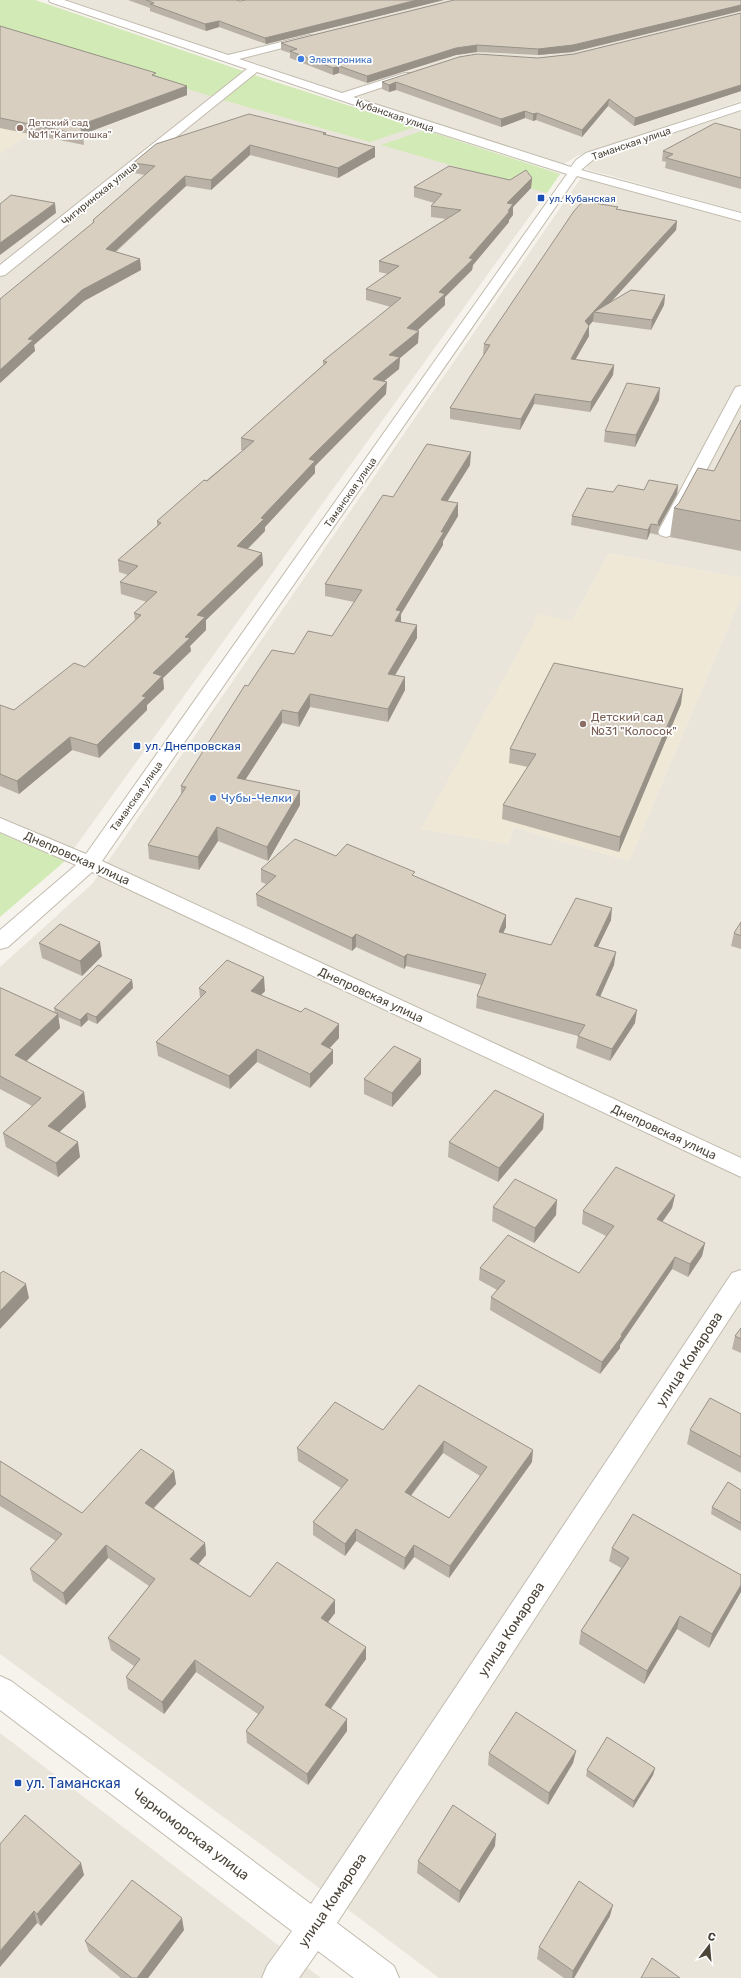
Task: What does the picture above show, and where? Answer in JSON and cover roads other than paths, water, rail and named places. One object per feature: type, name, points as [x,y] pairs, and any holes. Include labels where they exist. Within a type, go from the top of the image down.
[{"type":"street","name":"Кубанская улица","points":[[54,0],[227,59],[574,172],[741,217]]},
{"type":"street","points":[[227,59],[318,36]]},
{"type":"street","name":"Чигиринская улица","points":[[0,272],[255,68]]},
{"type":"street","points":[[342,97],[421,71]]},
{"type":"street","name":"Таманская улица","points":[[0,942],[90,863],[580,163],[590,156],[741,106]]},
{"type":"street","points":[[666,532],[741,390]]},
{"type":"street","name":"Днепровская улица","points":[[0,824],[90,863],[741,1168]]},
{"type":"street","name":"улица Комарова","points":[[279,1978],[315,1927],[741,1280]]},
{"type":"street","name":"Черноморская улица","points":[[0,1691],[382,1978]]},
{"type":"place","name":"Электроника","points":[[301,59]]},
{"type":"place","name":"Детский сад №11 \"Капитошка\"","points":[[20,128]]},
{"type":"place","name":"ул. Кубанская","points":[[541,198]]},
{"type":"place","name":"Детский сад №31 \"Колосок\"","points":[[583,724]]},
{"type":"place","name":"ул. Днепровская","points":[[137,746]]},
{"type":"place","name":"Чубы-Челки","points":[[213,798]]},
{"type":"place","name":"ул. Таманская","points":[[18,1783]]}]
